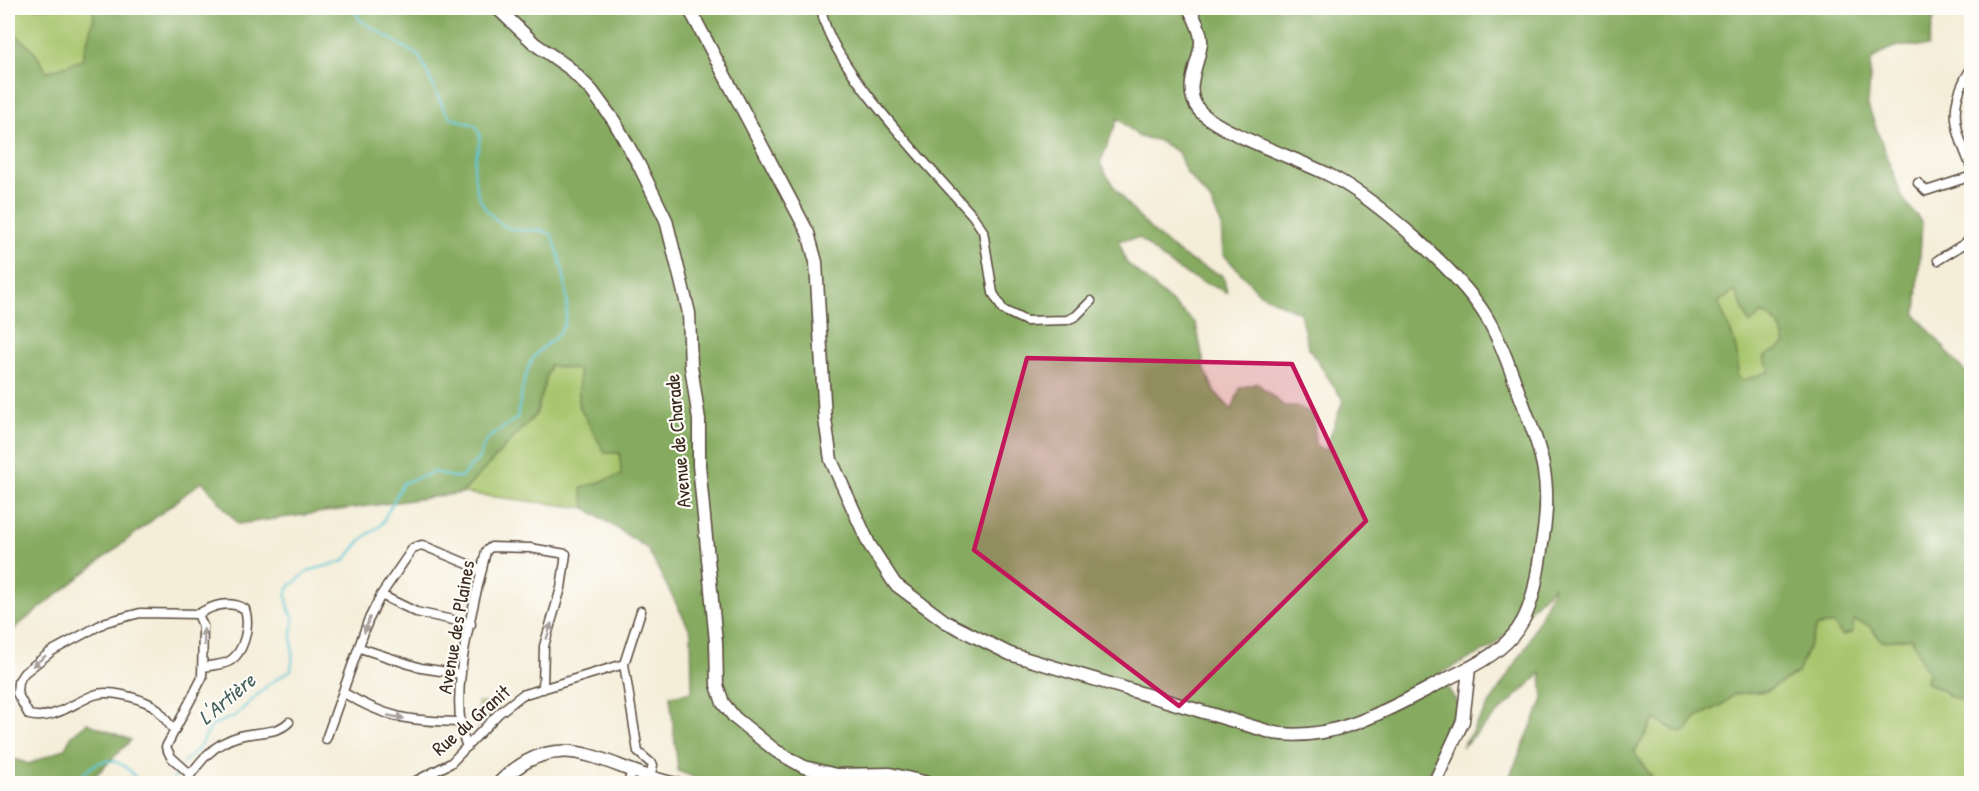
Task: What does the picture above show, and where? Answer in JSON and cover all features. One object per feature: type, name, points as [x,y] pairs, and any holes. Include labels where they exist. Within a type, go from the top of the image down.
[{"type":"street","name":"Avenue de Charade","points":[[497,8],[518,29],[568,67],[592,91],[614,121],[666,220],[689,313],[691,366],[700,438],[699,465],[716,642],[717,685],[723,703],[735,718],[776,751],[804,767],[836,775],[890,774],[932,783]]},
{"type":"street","points":[[689,8],[808,233],[816,262],[825,419],[831,460],[838,481],[873,551],[885,570],[906,595],[967,634],[1010,654],[1170,705],[1292,736],[1338,730],[1469,669],[1502,649],[1522,624],[1533,596],[1546,522],[1548,502],[1546,475],[1508,363],[1494,330],[1474,299],[1450,272],[1378,209],[1330,175],[1215,123],[1200,112],[1193,100],[1192,85],[1200,36],[1189,8]]},
{"type":"street","points":[[822,8],[822,16],[833,45],[872,99],[973,216],[983,231],[993,293],[1003,310],[1026,321],[1066,320],[1076,316],[1091,301]]},
{"type":"street","points":[[1971,67],[1961,83],[1955,101],[1955,126],[1971,169]]},
{"type":"street","points":[[1918,183],[1926,191],[1971,176]]},
{"type":"street","points":[[1938,260],[1971,239]]},
{"type":"street","points":[[326,739],[368,621],[381,595],[414,548],[419,544],[482,570]]},
{"type":"street","name":"Avenue des Plaines","points":[[467,747],[460,722],[461,674],[486,551],[491,547],[530,548],[566,554],[561,588],[544,646],[543,689]]},
{"type":"street","points":[[381,595],[416,612],[471,624]]},
{"type":"street","points":[[173,729],[154,706],[107,693],[95,694],[64,711],[37,717],[29,715],[17,693],[18,682],[24,673],[52,651],[106,622],[140,613],[198,614],[225,603],[235,603],[245,609],[248,631],[235,657],[227,663],[204,667]]},
{"type":"street","points":[[641,611],[624,664],[638,752],[653,765],[650,777]]},
{"type":"street","points":[[188,772],[171,758],[166,747],[173,729],[196,692],[204,667],[203,626],[198,614]]},
{"type":"street","points":[[360,648],[421,668],[461,674]]},
{"type":"street","name":"Rue du Granit","points":[[410,783],[444,767],[467,747],[499,713],[522,695],[624,664]]},
{"type":"street","points":[[1434,783],[1463,721],[1469,669]]},
{"type":"street","points":[[344,693],[388,716],[430,722],[460,722]]},
{"type":"street","points":[[184,783],[188,772],[220,743],[240,735],[282,728],[288,722]]},
{"type":"street","points":[[498,783],[525,762],[560,752],[597,755],[650,777],[678,783]]},
{"type":"street","points":[[628,783],[632,770]]},
{"type":"highlighted area","points":[[1027,358],[1292,364],[1366,521],[1179,706],[974,550]]},
{"type":"green space","points":[[8,8],[92,8],[94,17],[82,61],[46,72],[33,50],[9,29]]},
{"type":"green space","points":[[92,8],[1936,8],[1928,47],[1898,46],[1885,51],[1871,61],[1868,106],[1902,197],[1922,223],[1916,315],[1964,371],[1971,374],[1971,700],[1963,704],[1962,700],[1946,695],[1947,693],[1926,682],[1928,672],[1911,638],[1882,641],[1868,625],[1854,620],[1852,633],[1842,635],[1834,624],[1817,626],[1798,673],[1766,691],[1734,694],[1722,705],[1695,718],[1687,731],[1680,733],[1655,719],[1634,752],[1652,778],[1644,783],[1507,783],[1543,699],[1541,673],[1462,747],[1526,647],[1554,586],[1491,648],[1439,674],[1458,704],[1453,733],[1423,783],[708,783],[678,771],[670,696],[692,692],[691,632],[647,548],[586,508],[581,488],[621,475],[620,453],[605,453],[579,406],[579,370],[550,365],[536,414],[462,493],[238,524],[202,481],[16,627],[8,641],[8,20],[9,29],[33,50],[47,72],[82,60],[94,17]],"holes":[[[1118,118],[1139,137],[1157,140],[1178,152],[1186,172],[1210,200],[1221,224],[1223,254],[1260,294],[1300,313],[1308,347],[1343,400],[1325,451],[1315,445],[1314,414],[1296,406],[1284,406],[1257,383],[1240,388],[1232,410],[1215,392],[1205,370],[1196,324],[1126,262],[1119,240],[1140,238],[1180,271],[1227,292],[1223,276],[1192,261],[1163,241],[1126,203],[1107,176],[1100,163]],[[1735,291],[1750,324],[1762,313],[1767,315],[1778,325],[1786,344],[1764,357],[1770,371],[1742,381],[1737,376],[1737,356],[1733,338],[1718,302]]]},
{"type":"green space","points":[[1735,291],[1750,323],[1762,313],[1778,325],[1786,344],[1771,371],[1741,381],[1737,376],[1735,346],[1718,301]]},
{"type":"green space","points":[[550,365],[579,370],[579,406],[620,453],[621,475],[582,488],[586,508],[462,493],[536,414]]},
{"type":"green space","points":[[1854,620],[1868,625],[1882,641],[1912,638],[1922,664],[1928,672],[1926,682],[1947,693],[1947,696],[1971,700],[1971,783],[1644,783],[1652,777],[1634,753],[1655,719],[1680,733],[1687,731],[1695,718],[1722,705],[1734,694],[1767,691],[1798,673],[1817,626],[1834,624],[1842,635],[1852,633]]},
{"type":"green space","points":[[478,702],[499,705],[477,727]]},
{"type":"green space","points":[[87,723],[131,740],[88,783],[8,783],[8,757],[29,764],[64,749],[72,735]]},
{"type":"waterway","name":"L'Artière","points":[[183,763],[197,750],[213,725],[235,716],[269,684],[291,670],[294,618],[290,612],[286,595],[289,587],[308,571],[344,561],[362,539],[381,525],[403,483],[435,472],[461,477],[479,458],[486,440],[517,418],[524,381],[532,360],[558,334],[565,321],[567,296],[552,235],[539,230],[510,229],[489,213],[481,202],[475,184],[474,164],[480,142],[475,125],[451,118],[444,109],[420,57],[360,20],[353,8]]},
{"type":"waterway","name":"L'Artière","points":[[76,784],[93,766],[107,761],[122,764],[143,784]]},
{"type":"waterway","name":"L'Artière","points":[[171,784],[180,767]]}]
